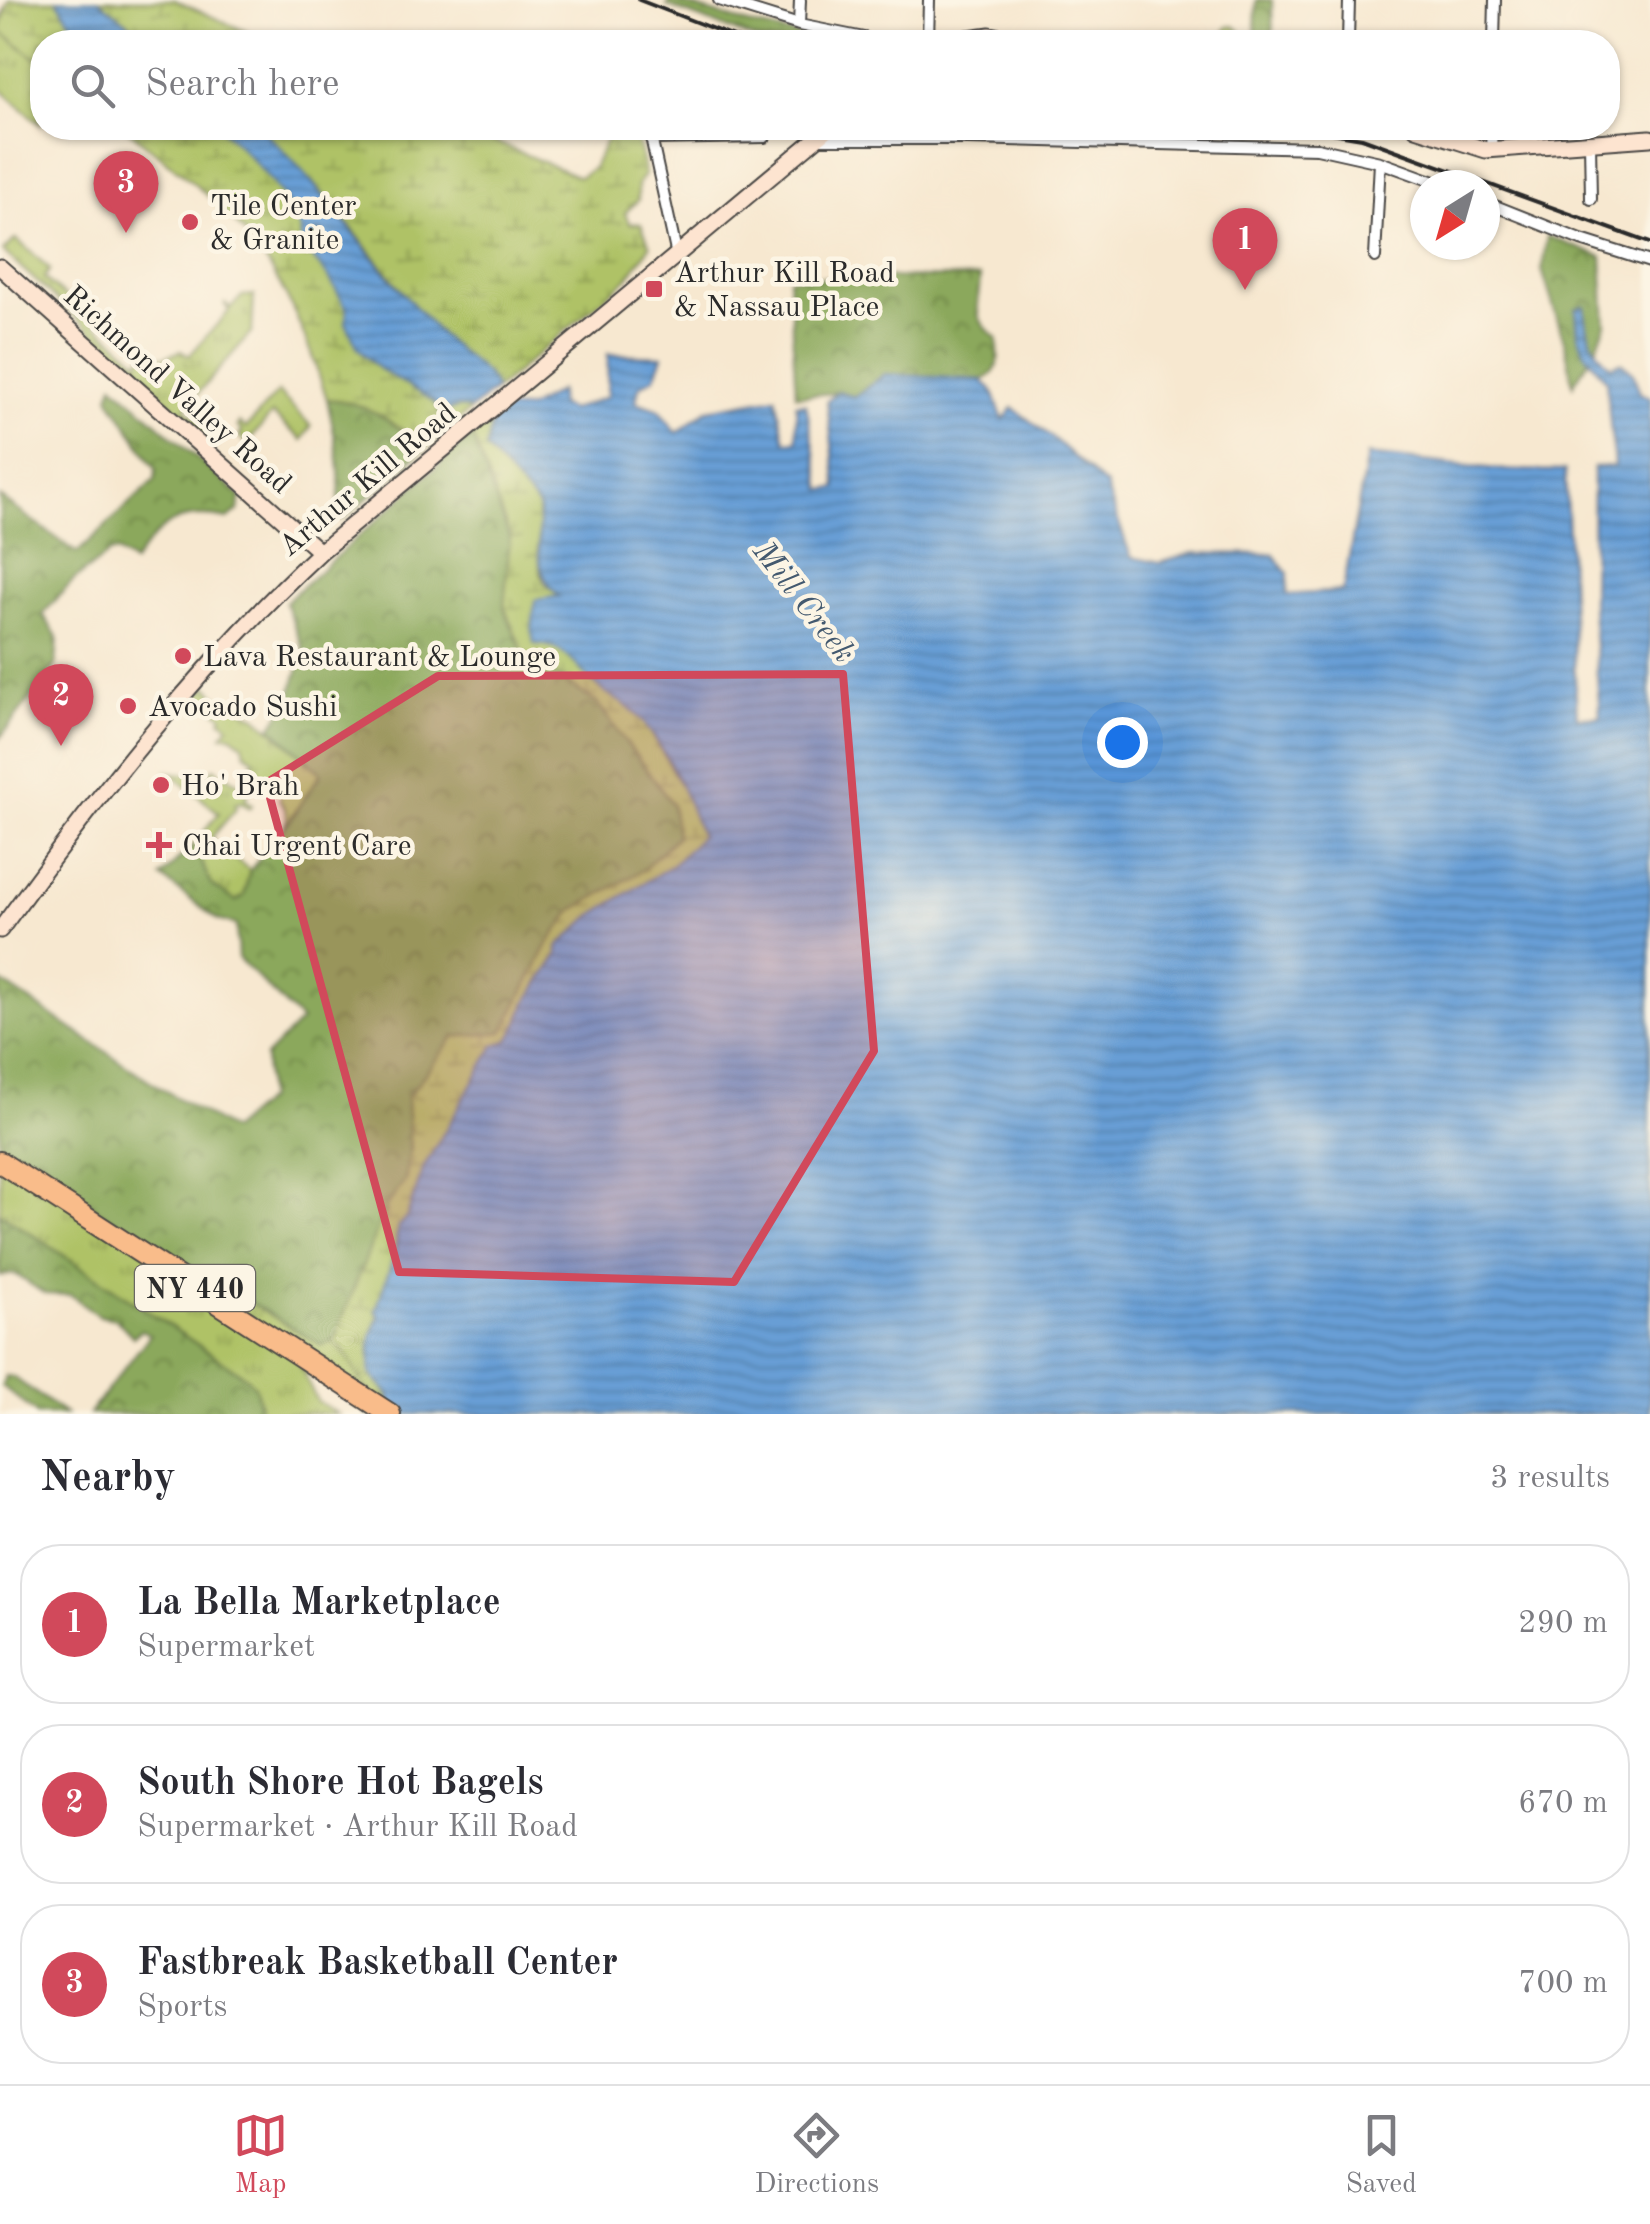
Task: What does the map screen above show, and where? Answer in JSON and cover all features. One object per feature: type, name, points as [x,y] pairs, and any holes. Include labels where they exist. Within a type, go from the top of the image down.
[{"type":"highway","name":"NY 440","points":[[0,1162],[390,1414]]},
{"type":"highway","name":"NY 440","points":[[0,1178],[366,1414]]},
{"type":"street","points":[[719,0],[823,30]]},
{"type":"street","points":[[799,25],[800,0]]},
{"type":"street","points":[[928,0],[928,30]]},
{"type":"street","points":[[1348,0],[1348,30]]},
{"type":"street","points":[[1494,30],[1495,0]]},
{"type":"street","points":[[1449,140],[1471,148],[1491,149],[1650,138]]},
{"type":"street","points":[[652,140],[677,256]]},
{"type":"street","name":"Arthur Kill Road","points":[[0,930],[130,758],[233,637],[320,552],[814,140]]},
{"type":"street","points":[[1074,140],[1290,146],[1349,154],[1410,173]]},
{"type":"street","points":[[1491,140],[1491,149]]},
{"type":"street","points":[[1590,142],[1591,199]]},
{"type":"street","points":[[1375,257],[1380,162]]},
{"type":"street","points":[[1500,208],[1580,240],[1650,262]]},
{"type":"street","name":"Richmond Valley Road","points":[[0,267],[320,552]]},
{"type":"highlighted area","points":[[843,674],[874,1051],[734,1282],[399,1272],[266,783],[438,676]]},
{"type":"green space","points":[[9,0],[57,0],[46,30],[30,30],[30,115],[0,89],[0,21]]},
{"type":"green space","points":[[9,0],[66,0],[100,30],[30,30],[30,54],[0,31]]},
{"type":"green space","points":[[98,0],[174,0],[243,30],[137,30]]},
{"type":"green space","points":[[670,0],[775,30],[730,30],[667,6]]},
{"type":"green space","points":[[1256,0],[1272,0],[1273,30],[1255,30]]},
{"type":"green space","points":[[140,140],[240,140],[308,214],[338,263],[478,404],[426,448],[368,409],[327,399],[297,318],[259,251],[205,194]]},
{"type":"green space","points":[[272,140],[491,140],[579,177],[593,168],[606,140],[637,140],[645,173],[638,184],[638,200],[625,213],[629,223],[641,224],[650,246],[627,279],[492,393],[423,324],[405,295],[330,201]]},
{"type":"green space","points":[[1547,236],[1602,257],[1606,324],[1595,351],[1586,329],[1585,307],[1576,309],[1585,353],[1590,358],[1573,385],[1542,270]]},
{"type":"green space","points":[[16,239],[50,269],[44,278],[90,318],[97,313],[92,321],[138,361],[146,352],[163,358],[181,351],[189,356],[229,311],[224,303],[231,308],[242,296],[254,295],[252,332],[185,408],[219,438],[226,432],[216,445],[3,251]]},
{"type":"green space","points":[[980,277],[978,312],[983,324],[997,338],[998,364],[988,377],[982,380],[885,374],[853,397],[796,395],[789,278]]},
{"type":"green space","points":[[113,384],[241,497],[238,511],[228,519],[196,516],[173,522],[153,538],[133,563],[111,552],[74,580],[43,614],[58,638],[56,665],[0,738],[0,497],[77,553],[155,480],[156,469],[109,396]]},
{"type":"green space","points":[[278,392],[311,426],[302,440],[272,414],[247,443],[239,436],[242,432],[237,426],[239,423],[246,428]]},
{"type":"green space","points":[[327,399],[368,409],[426,448],[342,520],[337,514],[339,470]]},
{"type":"green space","points":[[492,421],[487,449],[539,507],[540,570],[544,583],[561,597],[549,643],[562,649],[645,722],[685,794],[701,836],[674,864],[637,889],[558,955],[527,1002],[508,1041],[495,1045],[424,1167],[407,1217],[398,1226],[395,1253],[371,1337],[370,1373],[389,1394],[391,1414],[365,1388],[345,1352],[333,1342],[386,1207],[405,1181],[410,1151],[407,1097],[454,1037],[503,1032],[548,944],[573,910],[643,870],[677,836],[672,804],[597,703],[523,652],[504,607],[510,537],[472,435]]},
{"type":"green space","points":[[472,435],[510,538],[504,607],[523,652],[597,703],[672,804],[677,836],[643,870],[573,910],[548,944],[503,1033],[454,1037],[407,1097],[410,1151],[405,1181],[386,1207],[333,1342],[321,1345],[0,1152],[0,981],[231,1130],[267,1099],[265,1057],[301,1021],[238,958],[236,925],[218,920],[161,877],[193,845],[212,886],[236,901],[244,896],[250,870],[292,818],[321,773],[271,727],[289,701],[304,651],[285,602]]},
{"type":"green space","points":[[207,686],[220,699],[256,716],[321,773],[279,835],[286,818],[279,800],[282,792],[258,772],[248,774],[255,760],[245,752],[243,744],[231,735],[222,735],[229,726],[221,719],[223,716],[198,696]]},
{"type":"green space","points":[[214,768],[250,790],[245,799],[252,805],[250,808],[241,802],[235,804],[236,809],[212,837],[215,844],[250,870],[244,896],[236,901],[212,886],[193,845],[219,813],[169,772],[207,777]]},
{"type":"green space","points":[[0,1152],[321,1345],[333,1342],[353,1366],[375,1414],[366,1414],[368,1410],[301,1368],[317,1401],[338,1414],[261,1414],[256,1388],[246,1377],[0,1213]]},
{"type":"green space","points":[[0,1213],[246,1377],[256,1388],[261,1414],[89,1414],[150,1335],[141,1330],[133,1337],[116,1319],[99,1316],[71,1295],[45,1294],[15,1274],[0,1276]]},
{"type":"green space","points":[[5,1376],[13,1377],[65,1414],[37,1414],[2,1386]]},
{"type":"water","points":[[57,0],[98,0],[137,30],[76,30]]},
{"type":"water","points":[[232,140],[272,140],[433,326],[478,366],[496,389],[471,410],[459,407],[441,413],[433,401],[378,368],[358,348],[346,323],[347,309],[308,252],[323,238],[320,231],[300,246],[301,233],[285,200]]},
{"type":"water","name":"Mill Creek","points":[[1585,306],[1588,332],[1599,353],[1611,366],[1621,362],[1633,373],[1640,393],[1650,397],[1650,1414],[391,1414],[389,1394],[370,1373],[371,1337],[395,1253],[398,1226],[407,1217],[424,1167],[495,1045],[508,1041],[517,1027],[527,1002],[558,955],[558,947],[591,916],[674,864],[701,836],[670,763],[640,718],[596,685],[562,652],[534,644],[535,600],[559,596],[541,567],[539,507],[486,449],[492,421],[506,410],[529,408],[559,391],[559,405],[570,410],[607,397],[608,354],[663,356],[655,377],[639,387],[636,402],[658,409],[677,433],[708,409],[776,397],[785,441],[797,440],[796,404],[806,403],[822,490],[837,488],[827,401],[839,391],[854,397],[885,374],[982,380],[992,389],[1003,420],[1013,408],[1106,486],[1131,557],[1160,563],[1193,553],[1273,554],[1288,573],[1287,595],[1343,591],[1367,455],[1506,470],[1565,471],[1577,717],[1600,717],[1592,607],[1593,467],[1614,466],[1606,380],[1585,353],[1578,335],[1576,309]]},
{"type":"railway","points":[[639,0],[716,30]]},
{"type":"railway","points":[[1367,140],[1650,243]]},
{"type":"place","name":"Tile Center & Granite","points":[[190,222]]},
{"type":"place","name":"Fastbreak Basketball Center","points":[[126,233]]},
{"type":"place","name":"Arthur Kill Road & Nassau Place","points":[[654,289]]},
{"type":"place","name":"La Bella Marketplace","points":[[1245,290]]},
{"type":"place","name":"Lava Restaurant & Lounge","points":[[183,656]]},
{"type":"place","name":"Avocado Sushi","points":[[128,706]]},
{"type":"place","name":"South Shore Hot Bagels","points":[[61,746]]},
{"type":"place","name":"Ho' Brah","points":[[161,785]]},
{"type":"place","name":"Chai Urgent Care","points":[[159,845]]}]
